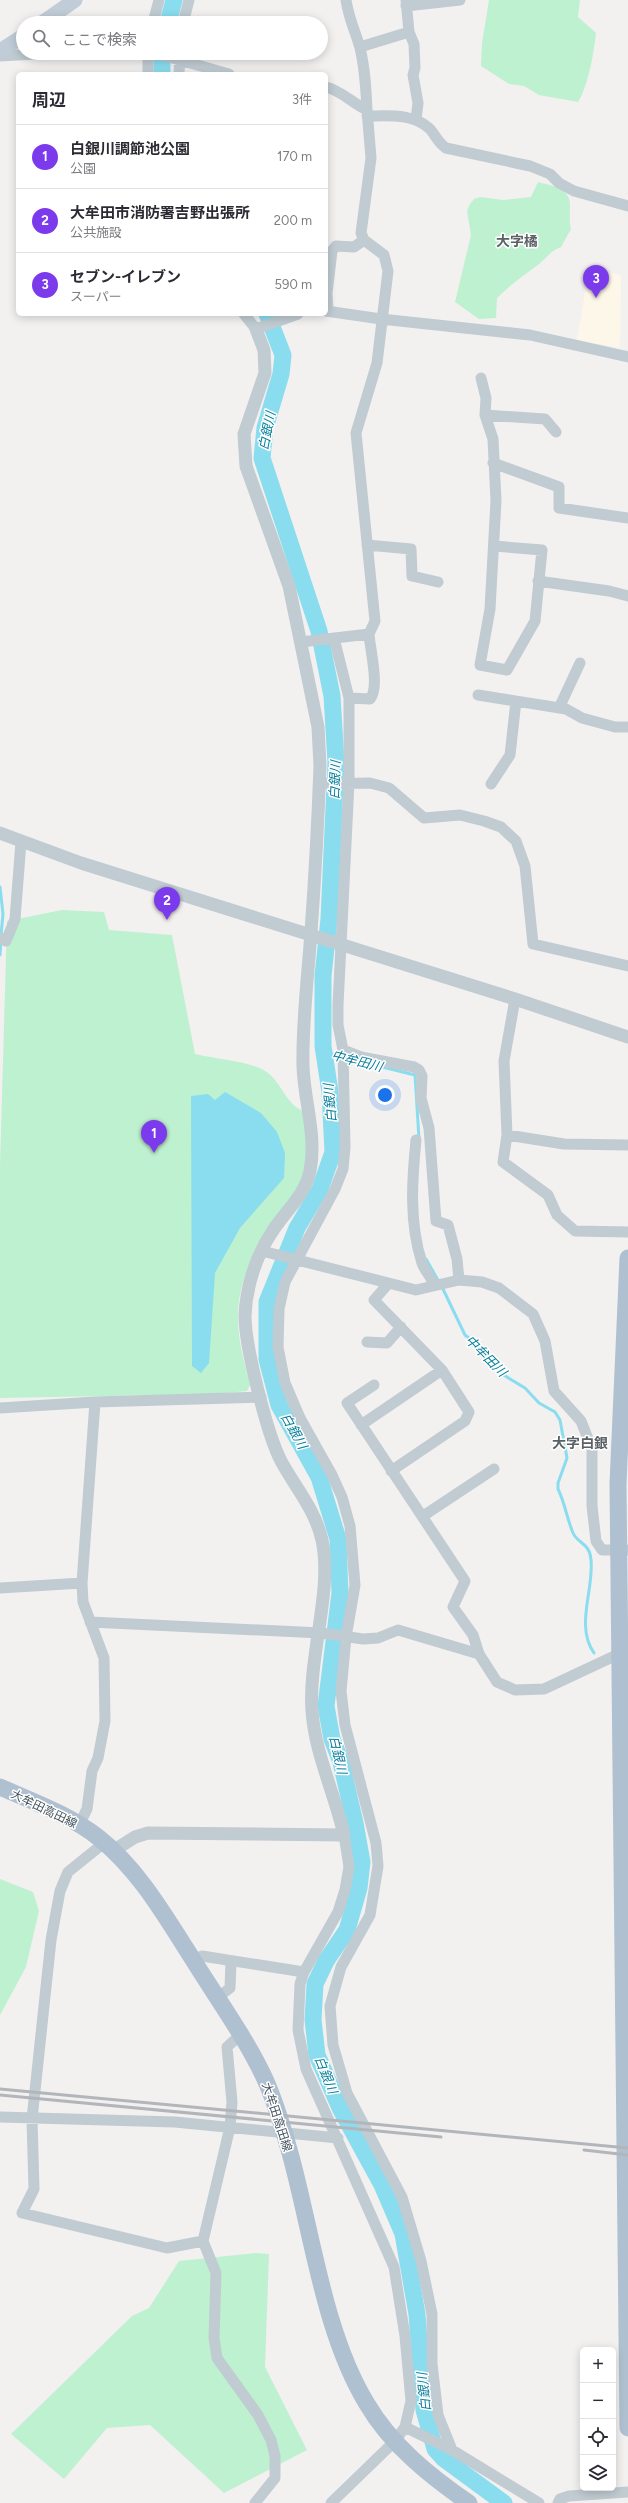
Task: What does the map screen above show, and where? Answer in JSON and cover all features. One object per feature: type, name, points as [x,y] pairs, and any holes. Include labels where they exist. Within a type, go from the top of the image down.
[{"type":"main road","points":[[52,16],[75,0]]},
{"type":"main road","points":[[0,51],[16,41]]},
{"type":"main road","points":[[628,1258],[618,1484],[624,1550],[628,2428]]},
{"type":"main road","name":"大牟田高田線","points":[[0,1787],[52,1810],[79,1825],[109,1847],[155,1899],[240,2035],[265,2078],[282,2132],[340,2347],[350,2373],[368,2406],[400,2434],[422,2468],[469,2503]]},
{"type":"street","points":[[155,16],[159,0]]},
{"type":"street","points":[[185,16],[189,0]]},
{"type":"street","points":[[346,0],[349,19],[360,47],[365,78],[370,158],[361,233],[364,240],[384,255],[388,271],[381,319],[377,363],[356,433],[375,621],[369,634],[375,676],[373,696],[370,700],[349,698]]},
{"type":"street","points":[[416,120],[418,103],[414,80],[414,44],[409,32],[406,3],[460,0]]},
{"type":"street","points":[[360,47],[409,32]]},
{"type":"street","points":[[0,56],[16,55]]},
{"type":"street","points":[[148,60],[148,72]]},
{"type":"street","points":[[180,60],[180,72]]},
{"type":"street","points":[[191,60],[224,72]]},
{"type":"street","points":[[328,88],[338,90],[367,113],[404,117],[416,120],[430,130],[438,143],[446,148],[530,166],[550,174],[559,184],[574,191],[592,198],[628,206]]},
{"type":"street","points":[[328,285],[332,251],[336,246],[354,247],[364,240]]},
{"type":"street","points":[[328,311],[381,319],[530,335],[628,357]]},
{"type":"street","points":[[246,316],[260,328],[264,350],[265,373],[244,434],[243,449],[246,466],[289,586],[318,727],[322,784],[313,937],[303,1066],[312,1137],[309,1174],[300,1196],[272,1232],[266,1252],[246,1296],[245,1320],[248,1343],[270,1434],[280,1459],[301,1492],[322,1539],[324,1585],[319,1634],[312,1676],[312,1712],[321,1758],[344,1835],[349,1867],[345,1890],[338,1912],[304,1972],[300,1984],[298,2030],[306,2068],[394,2267],[405,2336],[411,2401],[400,2434],[331,2503]]},
{"type":"street","points":[[260,328],[283,317]]},
{"type":"street","points":[[481,378],[486,398],[485,415],[493,438],[496,501],[490,609],[480,665],[506,670],[535,621],[542,550],[494,546]]},
{"type":"street","points":[[485,415],[545,419],[556,432]]},
{"type":"street","points":[[493,463],[559,487],[560,508],[628,518]]},
{"type":"street","points":[[367,545],[411,550],[412,576],[438,582]]},
{"type":"street","points":[[538,581],[609,591],[628,596]]},
{"type":"street","points":[[301,642],[369,634]]},
{"type":"street","points":[[331,639],[349,698],[347,783],[339,945],[338,1025],[343,1055],[345,1140],[343,1169],[335,1189],[295,1260],[285,1282],[279,1309],[278,1347],[285,1384],[300,1418],[332,1475],[342,1497],[350,1526],[355,1586],[344,1637],[341,1692],[345,1725],[368,1805],[376,1843],[378,1866],[370,1914],[341,1967],[330,2006],[333,2045],[347,2093],[402,2197],[422,2261],[432,2314],[432,2364],[438,2415],[450,2449]]},
{"type":"street","points":[[559,708],[580,663]]},
{"type":"street","points":[[478,694],[566,709],[582,718],[615,727],[628,727]]},
{"type":"street","points":[[491,784],[510,754],[516,701]]},
{"type":"street","points":[[322,784],[370,783],[390,788],[424,818],[460,816],[501,827],[516,841],[523,859],[533,944],[628,966]]},
{"type":"street","points":[[0,833],[21,842],[313,937],[515,999],[628,1037]]},
{"type":"street","points":[[0,938],[6,941],[15,919],[21,842]]},
{"type":"street","points":[[515,999],[504,1061],[507,1135],[504,1162],[548,1195],[556,1215],[575,1231],[628,1232]]},
{"type":"street","points":[[343,1055],[414,1067],[422,1076],[421,1098],[430,1128],[436,1221],[448,1225],[459,1280]]},
{"type":"street","points":[[507,1135],[564,1144],[628,1145]]},
{"type":"street","points":[[416,1140],[413,1171],[415,1182],[412,1202],[414,1223],[422,1265],[438,1283]]},
{"type":"street","points":[[266,1252],[416,1290],[438,1283],[459,1280],[482,1282],[498,1288],[533,1314],[545,1341],[554,1391],[581,1421],[592,1449],[592,1506],[596,1541],[602,1550],[624,1550]]},
{"type":"street","points":[[388,1284],[374,1300],[442,1370],[469,1412],[465,1421],[391,1471]]},
{"type":"street","points":[[368,1342],[387,1343],[401,1327]]},
{"type":"street","points":[[361,1425],[442,1370]]},
{"type":"street","points":[[374,1385],[347,1403],[465,1581],[452,1607],[473,1635],[479,1654],[497,1682],[515,1690],[544,1689],[625,1651]]},
{"type":"street","points":[[0,1408],[95,1402],[261,1397]]},
{"type":"street","points":[[79,1825],[87,1810],[92,1771],[98,1758],[105,1721],[104,1658],[84,1602],[82,1583],[95,1402]]},
{"type":"street","points":[[422,1516],[494,1469]]},
{"type":"street","points":[[0,1588],[82,1583]]},
{"type":"street","points":[[90,1622],[378,1638],[398,1630],[479,1654]]},
{"type":"street","points":[[203,2241],[167,2248],[22,2213],[34,2189],[32,2119],[50,1940],[60,1891],[68,1872],[109,1847],[148,1833],[344,1835]]},
{"type":"street","points":[[192,1960],[202,1956],[304,1972]]},
{"type":"street","points":[[217,1998],[230,1988],[231,1961]]},
{"type":"street","points":[[240,2035],[227,2047],[232,2102],[230,2128],[203,2241],[216,2273],[214,2338],[217,2358],[258,2415],[271,2440],[275,2456],[275,2478],[255,2503]]},
{"type":"street","points":[[0,2117],[175,2122],[338,2138]]},
{"type":"street","points":[[400,2434],[424,2436],[450,2449],[539,2503]]},
{"type":"street","points":[[558,2503],[560,2499],[569,2496],[628,2492]]},
{"type":"shaded area","points":[[589,269],[621,275],[620,348],[577,340]]},
{"type":"green space","points":[[489,0],[580,0],[578,17],[596,33],[588,78],[578,102],[539,95],[524,86],[509,84],[481,66],[482,43]]},
{"type":"green space","points":[[538,182],[560,189],[567,195],[570,206],[571,229],[561,247],[552,252],[497,298],[496,318],[479,319],[455,302],[471,235],[467,211],[470,204],[474,199],[480,197],[503,200],[531,197]]},
{"type":"green space","points":[[62,910],[104,912],[109,930],[172,935],[195,1054],[250,1065],[265,1071],[276,1081],[292,1104],[304,1111],[306,1157],[303,1175],[293,1196],[259,1248],[245,1275],[241,1290],[238,1327],[250,1385],[247,1391],[216,1394],[0,1398],[0,1166],[7,921]]},
{"type":"green space","points":[[0,1879],[33,1892],[39,1911],[26,1967],[0,2015]]},
{"type":"green space","points":[[256,2253],[269,2254],[265,2367],[307,2450],[224,2493],[150,2425],[107,2428],[64,2479],[11,2434],[132,2316],[149,2308],[179,2261]]},
{"type":"water","points":[[225,1092],[261,1113],[277,1132],[285,1153],[284,1178],[240,1228],[215,1273],[209,1363],[201,1373],[192,1366],[191,1096],[208,1094],[215,1100]]},
{"type":"waterway","name":"白銀川","points":[[170,16],[174,0]]},
{"type":"waterway","name":"白銀川","points":[[162,60],[162,72]]},
{"type":"waterway","name":"白銀川","points":[[268,316],[283,355],[281,374],[265,428],[262,458],[319,631],[332,696],[336,763],[329,919],[323,976],[323,1046],[330,1092],[333,1152],[320,1189],[297,1228],[267,1302],[267,1359],[279,1405],[319,1477],[338,1539],[340,1593],[326,1706],[332,1739],[341,1762],[362,1862],[359,1888],[347,1930],[326,1961],[315,1984],[313,2020],[317,2055],[341,2110],[382,2185],[403,2234],[417,2314],[424,2410],[435,2449],[444,2459],[504,2503]]},
{"type":"waterway","points":[[0,887],[3,914],[1,935]]},
{"type":"waterway","points":[[0,955],[1,941]]},
{"type":"waterway","name":"中牟田川","points":[[324,1053],[342,1056]]},
{"type":"waterway","name":"中牟田川","points":[[370,1064],[415,1075],[419,1139]]},
{"type":"waterway","name":"中牟田川","points":[[426,1259],[439,1282]]},
{"type":"waterway","name":"中牟田川","points":[[442,1287],[465,1335],[480,1347],[502,1374],[525,1388],[539,1403],[555,1412],[560,1420],[567,1458],[558,1483],[558,1489],[573,1533],[575,1537],[586,1547],[590,1554],[591,1572],[585,1620],[586,1631],[594,1653]]},
{"type":"railway","points":[[0,2089],[628,2148]]},
{"type":"railway","points":[[0,2095],[441,2137]]},
{"type":"railway","points":[[584,2150],[628,2155]]},
{"type":"place","name":"セブン-イレブン","points":[[596,298]]},
{"type":"place","name":"大牟田市消防署吉野出張所","points":[[167,920]]},
{"type":"place","name":"白銀川調節池公園","points":[[154,1153]]},
{"type":"district","name":"大字橘","points":[[517,241]]},
{"type":"district","name":"大字白銀","points":[[580,1443]]}]
